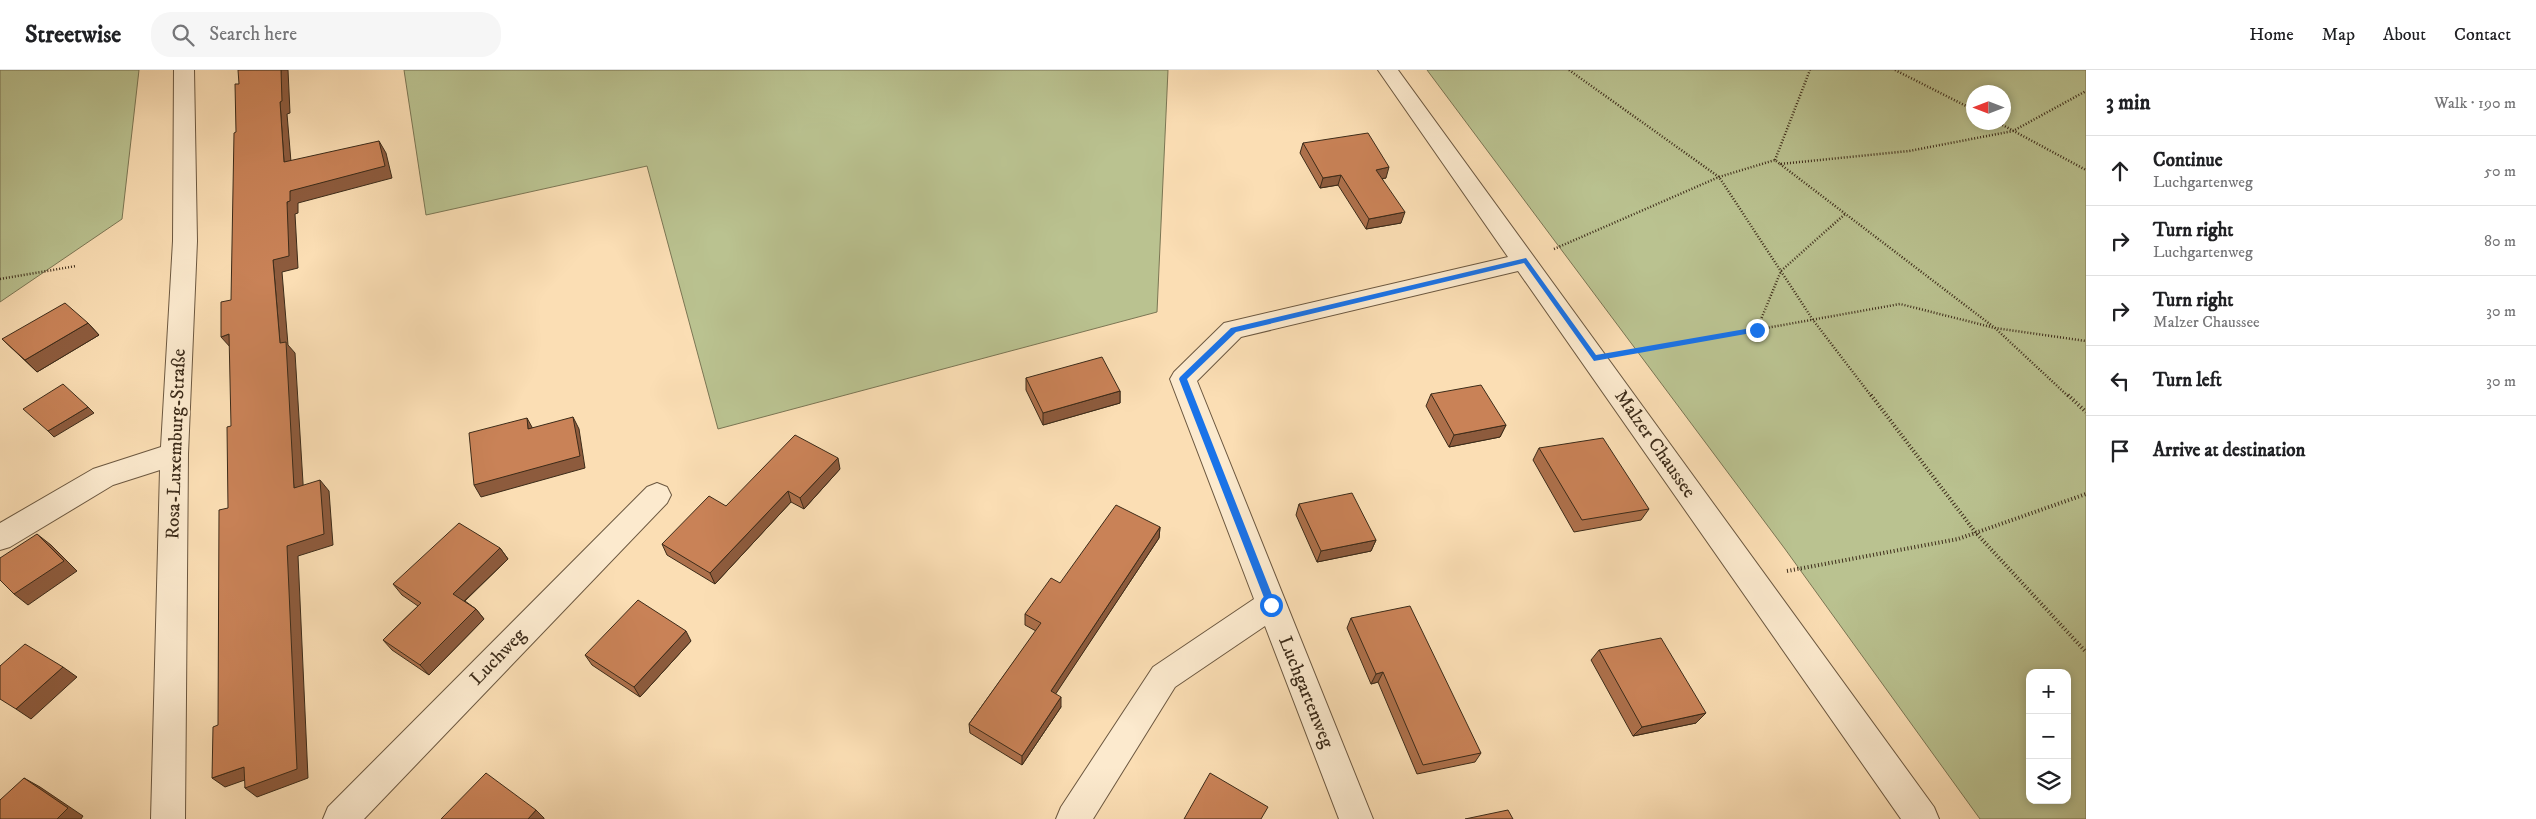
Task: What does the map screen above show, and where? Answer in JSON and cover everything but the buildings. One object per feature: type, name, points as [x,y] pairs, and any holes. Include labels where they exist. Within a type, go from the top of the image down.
[{"type":"street","name":"Rosa-Luxemburg-Straße","points":[[168,819],[174,454],[185,240],[184,70]]},
{"type":"street","name":"Malzer Chaussee","points":[[1388,70],[1922,819]]},
{"type":"street","name":"Luchgartenweg","points":[[1356,819],[1183,379],[1233,330],[1526,261]]},
{"type":"street","points":[[0,538],[103,477],[174,454]]},
{"type":"street","name":"Luchweg","points":[[340,819],[657,495]]},
{"type":"street","points":[[1073,819],[1164,677],[1271,605]]},
{"type":"path","points":[[1569,70],[1719,177],[1813,320],[1976,533],[2086,652]]},
{"type":"path","points":[[1775,160],[1810,70]]},
{"type":"path","points":[[1895,70],[1966,106]]},
{"type":"path","points":[[1780,164],[1909,150],[2014,131],[2086,91]]},
{"type":"path","points":[[2011,129],[2086,170]]},
{"type":"path","points":[[1526,261],[1719,177],[1775,160]]},
{"type":"path","points":[[1775,160],[1995,328],[2086,412]]},
{"type":"path","points":[[1757,330],[1781,272],[1846,214]]},
{"type":"path","points":[[0,279],[76,266]]},
{"type":"path","points":[[1594,358],[1900,304],[1995,328],[2086,341]]},
{"type":"path","points":[[1750,578],[1958,539],[2086,494]]},
{"type":"green space","points":[[0,70],[139,70],[122,219],[0,302]]},
{"type":"green space","points":[[404,70],[1168,70],[1157,312],[718,429],[647,166],[426,215]]},
{"type":"green space","points":[[1427,70],[2086,70],[2086,819],[1980,819],[1785,549]]},
{"type":"route","points":[[1271,605],[1183,379],[1233,330],[1526,261],[1594,358],[1757,330]]}]
